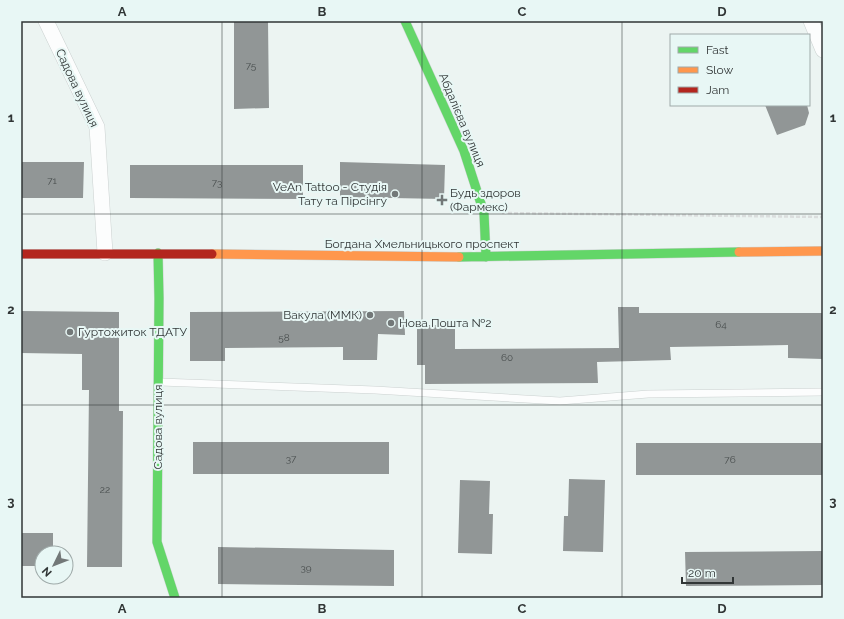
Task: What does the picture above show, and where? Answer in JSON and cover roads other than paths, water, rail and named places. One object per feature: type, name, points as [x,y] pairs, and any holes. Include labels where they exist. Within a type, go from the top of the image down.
[{"type":"main road","name":"Абдалієва вулиця","points":[[405,21],[464,151],[484,213],[486,257]]},
{"type":"main road","name":"Богдана Хмельницького проспект","points":[[21,254],[158,253],[486,257],[823,251]]},
{"type":"main road","name":"Садова вулиця","points":[[158,253],[157,542],[175,598]]},
{"type":"street","name":"Садова вулиця","points":[[46,21],[97,127],[105,253]]},
{"type":"street","points":[[811,21],[823,50]]},
{"type":"lane","points":[[158,382],[375,390],[560,401],[648,394],[823,392]]},
{"type":"place","name":"VeAn Tattoo - Студія Тату та Пірсінгу","points":[[395,194]]},
{"type":"place","name":"Будь здоров (Фармекс)","points":[[442,200]]},
{"type":"place","name":"Вакула (ММК)","points":[[370,315]]},
{"type":"place","name":"Нова Пошта №2","points":[[391,323]]},
{"type":"place","name":"Гуртожиток ТДАТУ","points":[[70,332]]}]
